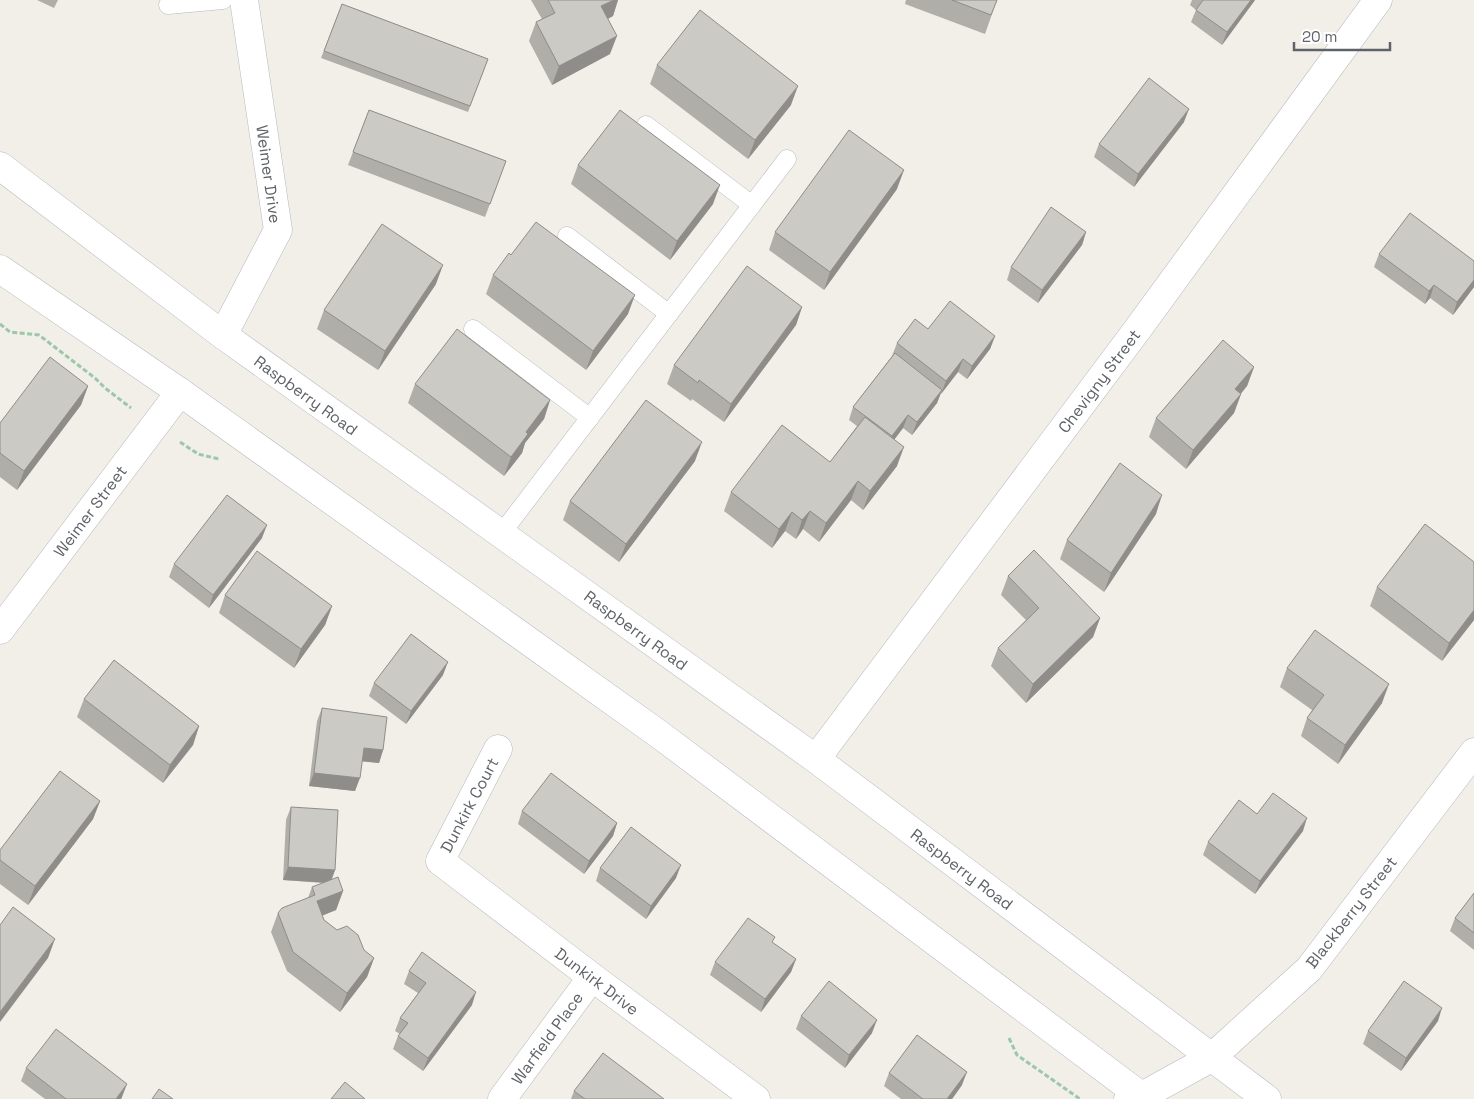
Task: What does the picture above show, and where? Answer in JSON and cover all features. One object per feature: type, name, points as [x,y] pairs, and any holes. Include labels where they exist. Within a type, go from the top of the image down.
[{"type":"main road","name":"Weimer Drive","points":[[223,335],[278,230],[244,0]]},
{"type":"main road","name":"Chevigny Street","points":[[816,759],[1131,338],[1378,0]]},
{"type":"main road","name":"Raspberry Road","points":[[0,166],[223,335],[816,759],[1267,1099]]},
{"type":"main road","points":[[2,273],[180,392],[660,735],[1138,1098]]},
{"type":"main road","name":"Weimer Street","points":[[0,630],[180,392]]},
{"type":"main road","name":"Dunkirk Court","points":[[440,860],[498,749]]},
{"type":"main road","name":"Blackberry Street","points":[[1138,1098],[1211,1058],[1308,969],[1474,752]]},
{"type":"main road","name":"Dunkirk Drive","points":[[440,860],[592,977],[756,1099]]},
{"type":"main road","name":"Warfield Place","points":[[502,1099],[592,977]]},
{"type":"lane","points":[[168,5],[223,0]]},
{"type":"lane","points":[[646,125],[752,205]]},
{"type":"lane","points":[[501,534],[788,159]]},
{"type":"lane","points":[[567,236],[669,314]]},
{"type":"lane","points":[[472,329],[590,418]]},
{"type":"path","points":[[0,324],[10,332],[38,335],[96,378],[104,388],[155,425],[198,454],[217,458],[224,463]]},
{"type":"path","points":[[1007,1033],[1017,1055],[1080,1099]]},
{"type":"building","points":[[548,0],[614,0],[601,6],[617,36],[559,66],[536,22],[555,13]]},
{"type":"building","points":[[952,0],[997,0],[991,15]]},
{"type":"building","points":[[1203,0],[1251,0],[1227,32],[1196,10]]},
{"type":"building","points":[[342,4],[488,59],[470,106],[324,51]]},
{"type":"building","points":[[700,10],[798,86],[755,140],[657,65]]},
{"type":"building","points":[[1149,78],[1189,109],[1138,174],[1099,144]]},
{"type":"building","points":[[369,110],[506,161],[490,204],[353,152]]},
{"type":"building","points":[[620,110],[720,185],[677,241],[578,165]]},
{"type":"building","points":[[849,130],[904,170],[830,272],[775,232]]},
{"type":"building","points":[[1051,207],[1086,232],[1042,290],[1011,267]]},
{"type":"building","points":[[1410,213],[1474,261],[1474,280],[1457,302],[1434,285],[1429,291],[1379,254]]},
{"type":"building","points":[[536,222],[635,295],[593,351],[493,275]]},
{"type":"building","points":[[382,224],[443,265],[385,351],[324,310]]},
{"type":"building","points":[[747,266],[802,307],[731,404],[699,380],[698,383],[674,365]]},
{"type":"building","points":[[950,301],[995,336],[972,366],[963,359],[946,381],[897,343],[915,319],[928,329]]},
{"type":"building","points":[[457,329],[550,400],[526,432],[528,434],[511,457],[415,384]]},
{"type":"building","points":[[1223,340],[1254,367],[1235,389],[1241,394],[1193,450],[1156,418]]},
{"type":"building","points":[[895,353],[942,390],[917,422],[908,415],[892,436],[853,407]]},
{"type":"building","points":[[50,357],[88,386],[24,471],[0,453],[0,423]]},
{"type":"building","points":[[646,400],[702,442],[626,544],[570,501]]},
{"type":"building","points":[[865,417],[904,447],[870,491],[858,481],[826,523],[810,511],[802,520],[792,512],[779,529],[731,492],[782,425],[830,462]]},
{"type":"building","points":[[1120,463],[1162,495],[1111,573],[1067,540]]},
{"type":"building","points":[[227,495],[267,525],[213,595],[174,564]]},
{"type":"building","points":[[1425,524],[1474,562],[1474,610],[1449,643],[1377,587]]},
{"type":"building","points":[[1034,550],[1100,618],[1033,684],[998,648],[1039,608],[1008,576]]},
{"type":"building","points":[[257,551],[332,606],[301,649],[225,595]]},
{"type":"building","points":[[1315,630],[1389,684],[1345,745],[1307,718],[1324,695],[1287,668]]},
{"type":"building","points":[[411,634],[448,662],[411,711],[374,683]]},
{"type":"building","points":[[114,660],[199,726],[170,765],[84,699]]},
{"type":"building","points":[[322,708],[387,717],[383,750],[364,748],[360,778],[314,773]]},
{"type":"building","points":[[60,771],[100,801],[35,886],[0,860],[0,850]]},
{"type":"building","points":[[551,773],[617,823],[589,861],[522,811]]},
{"type":"building","points":[[1273,793],[1307,818],[1260,881],[1208,842],[1239,800],[1257,814]]},
{"type":"building","points":[[291,807],[338,810],[335,870],[288,867]]},
{"type":"building","points":[[631,827],[681,865],[651,906],[600,868]]},
{"type":"building","points":[[338,877],[343,891],[317,901],[324,920],[337,930],[347,926],[358,935],[364,950],[374,958],[347,993],[293,952],[278,913],[282,908],[315,895],[312,887]]},
{"type":"building","points":[[1474,893],[1474,933],[1455,918]]},
{"type":"building","points":[[13,907],[55,939],[0,1012],[0,925]]},
{"type":"building","points":[[748,918],[775,937],[772,942],[796,959],[765,999],[715,962]]},
{"type":"building","points":[[422,952],[476,992],[428,1058],[398,1036],[408,1023],[400,1018],[426,983],[409,971]]},
{"type":"building","points":[[829,981],[877,1020],[849,1055],[801,1016]]},
{"type":"building","points":[[1404,981],[1442,1008],[1406,1058],[1368,1031]]},
{"type":"building","points":[[56,1029],[127,1084],[116,1099],[66,1099],[26,1068]]},
{"type":"building","points":[[917,1035],[967,1072],[947,1099],[923,1099],[889,1073]]},
{"type":"building","points":[[603,1053],[664,1099],[585,1099],[574,1091]]},
{"type":"building","points":[[345,1082],[365,1099],[331,1099]]},
{"type":"building","points":[[159,1089],[173,1099],[152,1099]]}]
